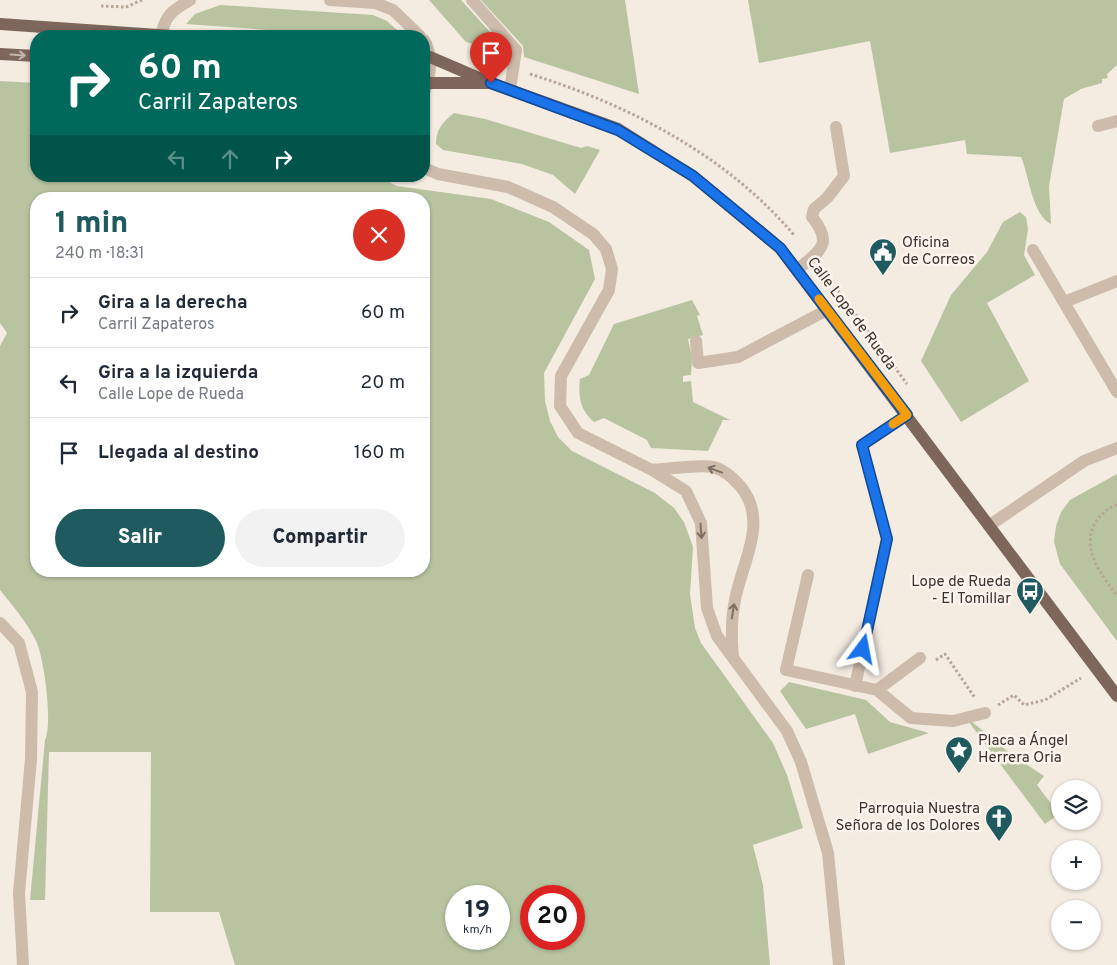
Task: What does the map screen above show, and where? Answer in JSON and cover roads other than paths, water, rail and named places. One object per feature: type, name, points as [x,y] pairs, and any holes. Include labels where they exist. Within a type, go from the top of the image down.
[{"type":"main road","points":[[0,24],[82,30]]},
{"type":"main road","points":[[0,54],[30,56]]},
{"type":"main road","points":[[430,57],[491,83]]},
{"type":"main road","name":"Calle Lope de Rueda","points":[[430,86],[491,83],[618,130],[693,176],[780,248],[798,269],[1117,696]]},
{"type":"street","points":[[164,30],[165,19],[175,4],[190,0]]},
{"type":"street","points":[[330,0],[375,3],[393,10],[414,30]]},
{"type":"street","points":[[472,0],[516,50],[510,89]]},
{"type":"street","points":[[1098,126],[1117,121]]},
{"type":"street","points":[[798,269],[822,250],[824,239],[820,227],[812,217],[814,209],[827,198],[844,176],[836,127]]},
{"type":"street","points":[[430,171],[438,174],[508,187],[553,207],[593,234],[606,249],[612,269],[609,290],[561,376],[560,406],[578,433],[652,470],[686,491],[701,522],[707,608],[717,636],[733,660],[788,731],[801,762],[828,853],[839,965]]},
{"type":"street","points":[[1033,250],[1117,392]]},
{"type":"street","points":[[1064,302],[1117,281]]},
{"type":"street","points":[[696,341],[698,363],[738,357],[827,310]]},
{"type":"street","points":[[855,686],[887,539],[862,445],[907,415]]},
{"type":"street","points":[[990,525],[1084,462],[1117,448]]},
{"type":"street","points":[[652,470],[713,466],[734,479],[747,495],[754,517],[753,538],[735,598],[730,630],[733,660]]},
{"type":"street","points":[[808,575],[786,670],[877,690],[911,718],[953,721],[985,712]]},
{"type":"street","points":[[0,623],[19,643],[32,692],[31,759],[19,893],[23,965]]},
{"type":"street","points":[[877,690],[920,658]]},
{"type":"place","name":"Oficina de Correos","points":[[883,276]]},
{"type":"place","name":"Lope de Rueda - El Tomillar","points":[[1030,615]]},
{"type":"place","name":"Placa a Ángel Herrera Oria","points":[[959,774]]},
{"type":"place","name":"Parroquia Nuestra Señora de los Dolores","points":[[999,842]]}]
